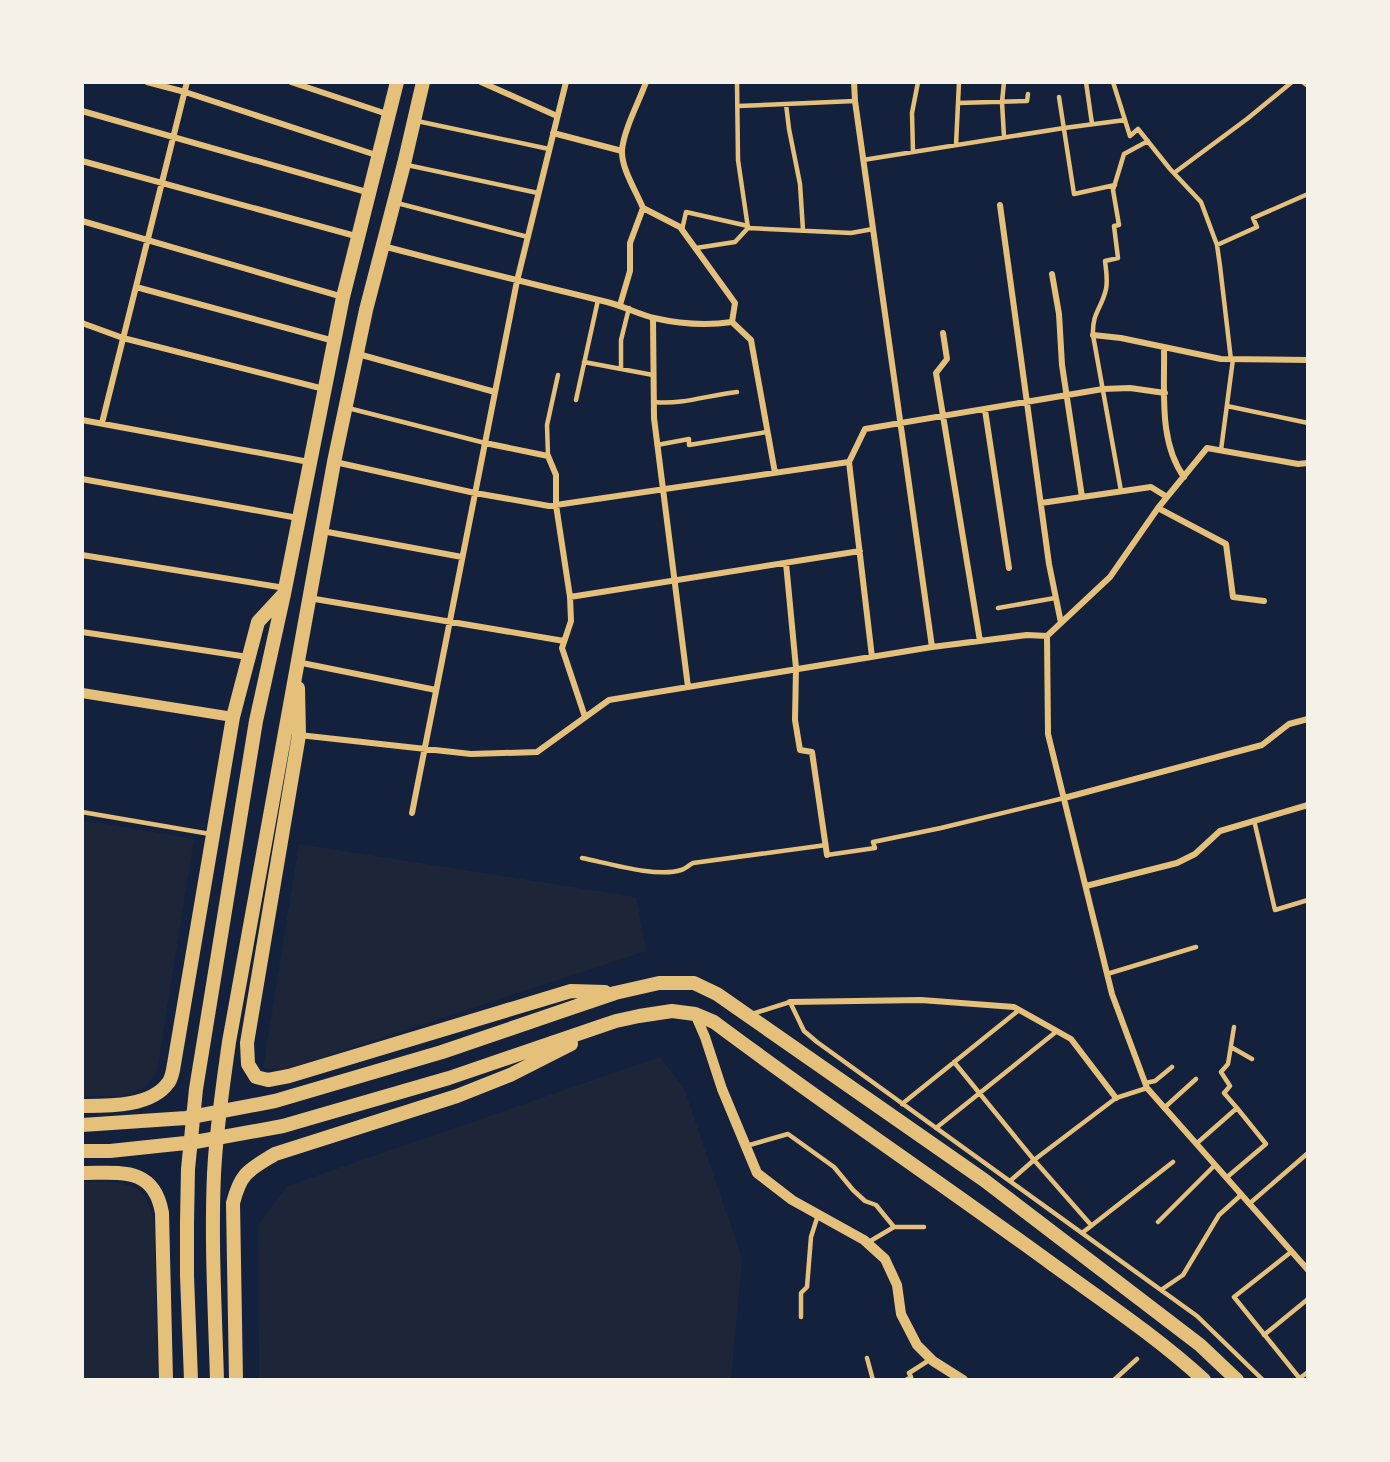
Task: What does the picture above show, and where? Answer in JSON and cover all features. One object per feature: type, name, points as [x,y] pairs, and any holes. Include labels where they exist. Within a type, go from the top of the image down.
[{"type":"main road","points":[[388,82],[390,115]]},
{"type":"main road","points":[[191,1380],[187,1222],[188,1169],[196,1089],[256,721],[285,591],[334,341],[397,82]]},
{"type":"main road","points":[[217,1380],[213,1224],[214,1172],[222,1088],[334,462],[366,310],[423,82]]},
{"type":"main road","points":[[82,1106],[132,1104],[156,1094],[169,1083],[233,717],[258,622],[285,591]]},
{"type":"main road","points":[[297,662],[299,735],[247,1042],[248,1064],[256,1077],[268,1080],[289,1076],[571,991],[615,993]]},
{"type":"main road","points":[[82,1125],[186,1118],[275,1101],[442,1052],[615,993],[659,983],[694,983],[717,994],[984,1180],[1192,1339],[1237,1380]]},
{"type":"main road","points":[[82,1151],[195,1142],[283,1126],[449,1078],[616,1021],[672,1011],[695,1014],[714,1022],[817,1098],[965,1200],[1183,1360],[1204,1380]]},
{"type":"main road","points":[[236,1380],[233,1203],[238,1184],[249,1169],[275,1154],[457,1096],[510,1075],[616,1021]]},
{"type":"main road","points":[[82,1173],[119,1173],[139,1176],[153,1187],[159,1200],[162,1213],[166,1380]]},
{"type":"street","points":[[147,82],[185,92],[380,156]]},
{"type":"street","points":[[102,423],[187,82]]},
{"type":"street","points":[[291,82],[390,115]]},
{"type":"street","points":[[481,82],[557,116]]},
{"type":"street","points":[[412,813],[517,281],[566,82]]},
{"type":"street","points":[[646,82],[625,137],[622,151],[624,162],[643,208],[680,227],[735,303],[732,322]]},
{"type":"street","points":[[854,82],[932,647]]},
{"type":"street","points":[[82,111],[370,193]]},
{"type":"street","points":[[553,133],[622,151]]},
{"type":"street","points":[[82,161],[359,237]]},
{"type":"street","points":[[1000,206],[1041,503],[1055,598],[1061,623]]},
{"type":"street","points":[[620,305],[630,271],[630,243],[643,208]]},
{"type":"street","points":[[82,221],[344,297]]},
{"type":"street","points":[[383,246],[620,305],[653,318],[690,324],[716,325],[732,322]]},
{"type":"street","points":[[1052,274],[1059,314],[1062,365],[1082,497]]},
{"type":"street","points":[[136,286],[334,341]]},
{"type":"street","points":[[653,318],[657,445],[688,687]]},
{"type":"street","points":[[732,322],[751,340],[775,473]]},
{"type":"street","points":[[82,323],[123,338],[324,389]]},
{"type":"street","points":[[943,333],[947,359],[936,373],[980,641]]},
{"type":"street","points":[[1093,335],[1121,338],[1221,359],[1308,360]]},
{"type":"street","points":[[1164,347],[1164,409],[1175,464],[1184,477]]},
{"type":"street","points":[[357,354],[495,392]]},
{"type":"street","points":[[872,657],[849,462],[865,429],[1067,397],[1103,389],[1130,388],[1165,393]]},
{"type":"street","points":[[985,410],[1009,568]]},
{"type":"street","points":[[82,420],[309,462]]},
{"type":"street","points":[[485,443],[548,456],[556,475],[556,505],[570,597],[571,621],[562,648],[585,717]]},
{"type":"street","points":[[299,735],[471,754],[537,752],[609,700],[932,647],[1027,635],[1047,636],[1110,577],[1158,508],[1208,448],[1298,464],[1308,463]]},
{"type":"street","points":[[334,462],[475,493],[549,506],[849,462]]},
{"type":"street","points":[[82,479],[298,518]]},
{"type":"street","points":[[1041,503],[1151,487],[1167,497]]},
{"type":"street","points":[[1158,508],[1226,544],[1233,597],[1264,601]]},
{"type":"street","points":[[321,531],[462,557]]},
{"type":"street","points":[[570,597],[860,551]]},
{"type":"street","points":[[82,555],[285,591]]},
{"type":"street","points":[[786,563],[796,668],[795,720],[800,750],[812,752],[827,855]]},
{"type":"street","points":[[309,597],[564,641]]},
{"type":"street","points":[[82,632],[249,657]]},
{"type":"street","points":[[1047,636],[1048,734],[1112,994],[1146,1086],[1308,1270]]},
{"type":"street","points":[[297,662],[436,690]]},
{"type":"street","points":[[82,693],[233,717]]},
{"type":"street","points":[[1064,798],[1262,745],[1289,724],[1308,719]]},
{"type":"street","points":[[1086,886],[1177,863],[1195,854],[1220,831],[1308,805]]},
{"type":"street","points":[[790,1002],[921,1000],[1014,1007],[1071,1039],[1116,1098]]},
{"type":"street","points":[[695,1014],[722,1089],[757,1173],[792,1200],[867,1243],[885,1259],[897,1285],[901,1314],[917,1345],[931,1359],[963,1380]]},
{"type":"lane","points":[[696,248],[735,242],[748,227],[738,160],[737,82]]},
{"type":"lane","points":[[913,152],[912,112],[918,82]]},
{"type":"lane","points":[[956,145],[959,82]]},
{"type":"lane","points":[[1004,82],[1002,102],[1004,137]]},
{"type":"lane","points":[[1086,82],[1092,124]]},
{"type":"lane","points":[[1113,82],[1131,136],[1138,129],[1201,202],[1217,245],[1232,359],[1221,450]]},
{"type":"lane","points":[[1174,173],[1247,119],[1292,82]]},
{"type":"lane","points":[[958,103],[1027,101],[1028,94]]},
{"type":"lane","points":[[1059,98],[1074,194],[1115,185]]},
{"type":"lane","points":[[738,106],[855,101]]},
{"type":"lane","points":[[786,104],[800,184],[803,230]]},
{"type":"lane","points":[[863,160],[1125,120]]},
{"type":"lane","points":[[414,121],[549,149]]},
{"type":"lane","points":[[1121,491],[1093,335],[1093,321],[1106,290],[1105,261],[1118,258],[1114,226],[1119,225],[1113,190],[1124,154],[1148,141]]},
{"type":"lane","points":[[404,164],[538,193]]},
{"type":"lane","points":[[1217,245],[1257,227],[1253,218],[1308,194]]},
{"type":"lane","points":[[394,203],[528,237]]},
{"type":"lane","points":[[682,230],[686,212],[748,227],[851,233],[873,229]]},
{"type":"lane","points":[[576,400],[598,300]]},
{"type":"lane","points":[[621,369],[621,340],[629,308]]},
{"type":"lane","points":[[584,362],[653,375]]},
{"type":"lane","points":[[548,456],[547,425],[558,375]]},
{"type":"lane","points":[[654,402],[681,402],[737,392]]},
{"type":"lane","points":[[1227,406],[1308,423]]},
{"type":"lane","points":[[346,407],[485,443]]},
{"type":"lane","points":[[657,445],[689,439],[690,445],[767,432]]},
{"type":"lane","points":[[998,608],[1055,598]]},
{"type":"lane","points":[[827,855],[874,848],[873,842],[1064,798]]},
{"type":"lane","points":[[82,812],[213,834]]},
{"type":"lane","points":[[1254,820],[1275,910],[1308,900]]},
{"type":"lane","points":[[582,858],[657,872],[670,872],[682,870],[693,863],[826,844]]},
{"type":"lane","points":[[1107,974],[1196,947]]},
{"type":"lane","points":[[747,1015],[790,1002],[804,1031],[826,1049],[1197,1316],[1263,1380]]},
{"type":"lane","points":[[902,1104],[1019,1010]]},
{"type":"lane","points":[[1226,1178],[1266,1144],[1224,1094],[1230,1086],[1221,1072],[1228,1064],[1234,1027]]},
{"type":"lane","points":[[936,1128],[1057,1031]]},
{"type":"lane","points":[[1231,1047],[1252,1059]]},
{"type":"lane","points":[[954,1062],[1091,1226]]},
{"type":"lane","points":[[1010,1182],[1034,1160],[1116,1098],[1146,1086],[1172,1067]]},
{"type":"lane","points":[[1164,1108],[1196,1079]]},
{"type":"lane","points":[[1196,1144],[1237,1108]]},
{"type":"lane","points":[[746,1146],[788,1134],[834,1167],[859,1196],[865,1202],[876,1205],[894,1227]]},
{"type":"lane","points":[[1249,1204],[1308,1153]]},
{"type":"lane","points":[[1082,1233],[1173,1162]]},
{"type":"lane","points":[[1158,1221],[1215,1165]]},
{"type":"lane","points":[[1161,1290],[1183,1275],[1219,1215],[1241,1195]]},
{"type":"lane","points":[[801,1317],[801,1293],[807,1287],[811,1237],[819,1215]]},
{"type":"lane","points":[[867,1243],[894,1227],[924,1227]]},
{"type":"lane","points":[[1291,1251],[1234,1297],[1300,1379],[1308,1372]]},
{"type":"lane","points":[[1264,1335],[1308,1299]]},
{"type":"lane","points":[[867,1358],[873,1380]]},
{"type":"lane","points":[[906,1380],[911,1377],[909,1372],[931,1359]]},
{"type":"lane","points":[[1114,1380],[1137,1359]]},
{"type":"shaded area","points":[[83,820],[194,839],[157,1071],[146,1087],[125,1096],[83,1096]]},
{"type":"shaded area","points":[[299,844],[636,897],[646,951],[283,1070],[263,1068]]},
{"type":"shaded area","points":[[660,1057],[684,1088],[742,1259],[731,1379],[259,1379],[258,1226],[287,1186]]},
{"type":"shaded area","points":[[83,1182],[129,1185],[145,1197],[150,1207],[154,1221],[158,1379],[83,1379]]}]
